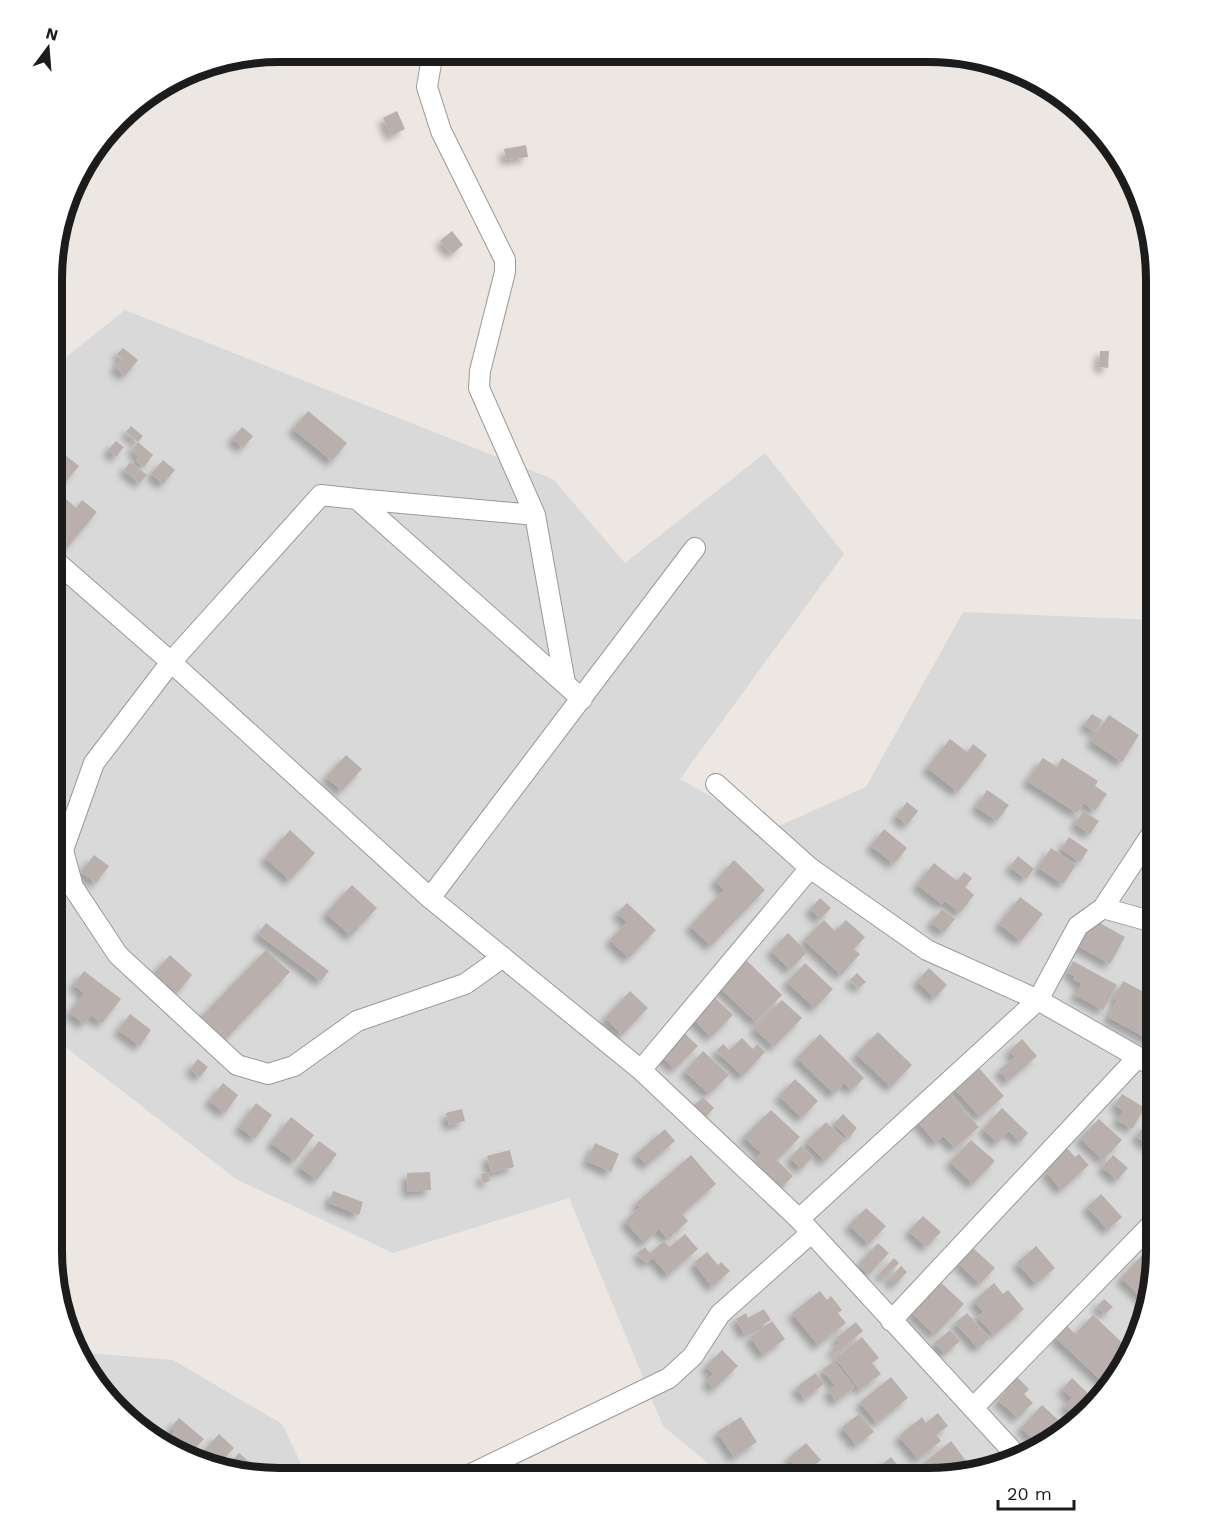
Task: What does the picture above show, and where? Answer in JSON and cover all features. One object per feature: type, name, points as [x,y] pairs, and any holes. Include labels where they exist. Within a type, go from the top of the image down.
[{"type":"street","points":[[431,62],[427,87],[441,131],[505,260],[505,272],[480,371],[479,388],[536,515],[565,683]]},
{"type":"street","points":[[502,957],[465,984],[357,1021],[294,1066],[268,1074],[237,1065],[118,955],[74,887],[63,850],[94,763],[171,662],[321,495],[536,515]]},
{"type":"street","points":[[357,499],[582,699]]},
{"type":"street","points":[[430,898],[694,548]]},
{"type":"street","points":[[62,567],[171,662],[430,898],[641,1070],[805,1226],[1013,1452]]},
{"type":"street","points":[[716,784],[810,868],[927,950],[1038,1000],[1147,1063]]},
{"type":"street","points":[[485,1468],[669,1378],[693,1356],[720,1314],[805,1226],[1038,1000],[1078,926],[1102,908],[1147,841]]},
{"type":"street","points":[[641,1070],[810,868]]},
{"type":"street","points":[[1102,908],[1147,920]]},
{"type":"street","points":[[891,1321],[1137,1058]]},
{"type":"street","points":[[974,1408],[1147,1228]]},
{"type":"shaded area","points":[[125,310],[553,479],[625,563],[765,453],[844,554],[680,779],[770,830],[866,787],[963,612],[1147,620],[1147,1252],[1145,1280],[1135,1321],[1124,1347],[1102,1384],[1073,1415],[1050,1432],[1013,1452],[958,1467],[714,1468],[663,1426],[569,1198],[393,1253],[236,1179],[62,1045],[62,360]]},
{"type":"shaded area","points":[[87,1353],[173,1360],[282,1424],[303,1468],[250,1467],[195,1452],[158,1432],[135,1415],[106,1384]]},
{"type":"building","points":[[397,111],[405,129],[391,136],[383,118]]},
{"type":"building","points":[[526,145],[528,157],[506,160],[504,149]]},
{"type":"building","points":[[452,231],[463,245],[452,254],[440,241]]},
{"type":"building","points":[[123,348],[138,360],[125,376],[115,367],[122,358],[117,354]]},
{"type":"building","points":[[1100,351],[1109,351],[1108,368],[1099,367]]},
{"type":"building","points":[[308,411],[347,443],[332,461],[293,429]]},
{"type":"building","points":[[131,426],[143,436],[138,442],[126,432]]},
{"type":"building","points":[[242,427],[253,436],[243,448],[232,439]]},
{"type":"building","points":[[116,441],[124,447],[116,457],[108,450]]},
{"type":"building","points":[[138,442],[153,455],[144,467],[136,461],[140,456],[132,450]]},
{"type":"building","points":[[62,453],[79,466],[62,486]]},
{"type":"building","points":[[163,460],[175,470],[163,484],[151,474]]},
{"type":"building","points":[[130,462],[147,475],[140,483],[124,470]]},
{"type":"building","points":[[65,498],[76,508],[82,500],[97,512],[67,548],[62,544],[62,501]]},
{"type":"building","points":[[1092,714],[1102,720],[1095,732],[1084,725]]},
{"type":"building","points":[[1109,715],[1139,735],[1122,762],[1091,741]]},
{"type":"building","points":[[950,739],[967,752],[973,744],[987,755],[958,792],[927,768]]},
{"type":"building","points":[[346,755],[362,769],[342,791],[326,777]]},
{"type":"building","points":[[1043,758],[1057,767],[1062,758],[1098,781],[1095,786],[1107,794],[1095,811],[1084,803],[1077,813],[1027,781]]},
{"type":"building","points":[[987,790],[1009,805],[997,821],[976,807]]},
{"type":"building","points":[[907,802],[918,811],[907,825],[896,816]]},
{"type":"building","points":[[1083,811],[1099,821],[1090,834],[1075,824]]},
{"type":"building","points":[[884,829],[907,848],[894,864],[871,846]]},
{"type":"building","points":[[290,830],[315,853],[290,880],[265,858]]},
{"type":"building","points":[[1069,837],[1088,850],[1080,862],[1061,849]]},
{"type":"building","points":[[1051,848],[1076,865],[1063,884],[1038,868]]},
{"type":"building","points":[[94,855],[109,866],[96,883],[81,872]]},
{"type":"building","points":[[1018,856],[1034,869],[1026,879],[1010,867]]},
{"type":"building","points":[[734,860],[765,890],[711,946],[690,926],[724,890],[715,881]]},
{"type":"building","points":[[934,863],[957,881],[964,872],[972,878],[965,887],[974,895],[960,913],[945,901],[942,904],[917,885]]},
{"type":"building","points":[[352,885],[377,908],[351,936],[326,913]]},
{"type":"building","points":[[1020,897],[1043,914],[1021,941],[999,924]]},
{"type":"building","points":[[820,898],[831,908],[820,919],[810,909]]},
{"type":"building","points":[[627,903],[656,930],[629,958],[610,940],[627,922],[617,913]]},
{"type":"building","points":[[942,909],[955,919],[944,932],[931,923]]},
{"type":"building","points":[[1093,919],[1125,937],[1110,964],[1078,946]]},
{"type":"building","points":[[824,920],[835,931],[846,920],[865,937],[854,949],[860,954],[841,975],[804,940]]},
{"type":"building","points":[[266,923],[329,971],[321,981],[258,934]]},
{"type":"building","points":[[788,933],[807,952],[790,970],[771,951]]},
{"type":"building","points":[[266,950],[290,972],[225,1040],[201,1017]]},
{"type":"building","points":[[170,955],[192,975],[177,993],[154,973]]},
{"type":"building","points":[[743,957],[782,995],[756,1022],[717,985]]},
{"type":"building","points":[[1073,961],[1117,985],[1103,1010],[1075,995],[1082,984],[1073,979],[1075,976],[1067,972]]},
{"type":"building","points":[[805,963],[833,989],[815,1008],[787,982]]},
{"type":"building","points":[[929,968],[947,985],[935,998],[917,981]]},
{"type":"building","points":[[84,971],[121,999],[102,1023],[91,1015],[84,1024],[70,1013],[84,993],[74,985]]},
{"type":"building","points":[[857,973],[866,982],[859,988],[850,980]]},
{"type":"building","points":[[1123,981],[1147,994],[1147,1038],[1108,1017],[1117,1000],[1114,998]]},
{"type":"building","points":[[630,991],[648,1008],[622,1035],[605,1018]]},
{"type":"building","points":[[713,996],[733,1015],[711,1037],[692,1018]]},
{"type":"building","points":[[782,1000],[802,1018],[774,1047],[754,1028]]},
{"type":"building","points":[[130,1014],[151,1030],[140,1046],[118,1030]]},
{"type":"building","points":[[679,1028],[698,1046],[675,1069],[656,1051]]},
{"type":"building","points":[[878,1032],[912,1065],[891,1087],[856,1054]]},
{"type":"building","points":[[820,1034],[864,1078],[852,1090],[844,1083],[834,1094],[797,1058]]},
{"type":"building","points":[[742,1038],[753,1049],[757,1044],[765,1052],[743,1076],[716,1051],[723,1044],[729,1050]]},
{"type":"building","points":[[1022,1039],[1037,1056],[1008,1081],[999,1070],[1015,1057],[1009,1051]]},
{"type":"building","points":[[703,1051],[729,1075],[709,1094],[685,1071]]},
{"type":"building","points":[[198,1059],[208,1067],[200,1077],[190,1069]]},
{"type":"building","points":[[976,1065],[1004,1096],[980,1117],[952,1086]]},
{"type":"building","points":[[795,1079],[818,1101],[802,1118],[779,1096]]},
{"type":"building","points":[[223,1083],[238,1095],[225,1113],[209,1101]]},
{"type":"building","points":[[948,1092],[979,1127],[955,1148],[943,1136],[936,1143],[916,1120]]},
{"type":"building","points":[[1122,1094],[1145,1108],[1132,1129],[1117,1120],[1123,1111],[1115,1105]]},
{"type":"building","points":[[703,1097],[714,1108],[705,1118],[693,1106]]},
{"type":"building","points":[[256,1103],[272,1115],[255,1139],[239,1127]]},
{"type":"building","points":[[1002,1108],[1028,1133],[1020,1142],[1009,1131],[997,1143],[983,1129]]},
{"type":"building","points":[[462,1109],[465,1121],[449,1125],[446,1113]]},
{"type":"building","points":[[771,1110],[800,1137],[777,1160],[793,1176],[781,1188],[753,1161],[761,1153],[744,1137]]},
{"type":"building","points":[[843,1114],[857,1128],[849,1138],[834,1124]]},
{"type":"building","points":[[291,1117],[314,1135],[295,1161],[271,1143]]},
{"type":"building","points":[[1099,1119],[1122,1140],[1103,1160],[1080,1138]]},
{"type":"building","points":[[826,1122],[845,1140],[825,1161],[806,1142]]},
{"type":"building","points":[[1147,1125],[1147,1145],[1136,1136]]},
{"type":"building","points":[[665,1129],[675,1141],[647,1165],[636,1154]]},
{"type":"building","points":[[971,1140],[995,1161],[973,1184],[950,1162]]},
{"type":"building","points":[[319,1141],[337,1154],[317,1180],[299,1167]]},
{"type":"building","points":[[595,1143],[619,1154],[611,1172],[587,1161]]},
{"type":"building","points":[[801,1146],[813,1157],[801,1169],[790,1158]]},
{"type":"building","points":[[1066,1147],[1075,1157],[1079,1154],[1089,1165],[1061,1190],[1046,1172],[1052,1166],[1049,1163]]},
{"type":"building","points":[[510,1150],[514,1167],[491,1173],[487,1156]]},
{"type":"building","points":[[691,1155],[716,1184],[682,1214],[688,1221],[668,1239],[659,1229],[644,1243],[625,1221],[640,1207],[636,1203]]},
{"type":"building","points":[[1113,1155],[1128,1168],[1117,1180],[1102,1167]]},
{"type":"building","points":[[430,1172],[431,1190],[408,1192],[407,1173]]},
{"type":"building","points":[[488,1172],[490,1181],[483,1183],[481,1174]]},
{"type":"building","points":[[333,1191],[363,1202],[359,1215],[329,1203]]},
{"type":"building","points":[[1101,1194],[1122,1217],[1108,1230],[1087,1207]]},
{"type":"building","points":[[866,1208],[886,1226],[869,1244],[849,1225]]},
{"type":"building","points":[[923,1216],[941,1232],[926,1247],[909,1231]]},
{"type":"building","points":[[685,1234],[698,1249],[668,1275],[653,1258],[646,1263],[637,1253],[645,1247],[650,1253],[664,1241],[670,1247]]},
{"type":"building","points":[[878,1243],[889,1253],[868,1275],[858,1265]]},
{"type":"building","points":[[1036,1246],[1055,1268],[1036,1284],[1017,1263]]},
{"type":"building","points":[[973,1248],[995,1268],[980,1284],[958,1263]]},
{"type":"building","points":[[707,1252],[718,1265],[721,1262],[730,1271],[712,1287],[694,1263]]},
{"type":"building","points":[[1143,1254],[1147,1258],[1141,1297],[1121,1278]]},
{"type":"building","points":[[894,1258],[899,1263],[884,1278],[879,1274]]},
{"type":"building","points":[[901,1266],[907,1272],[895,1285],[889,1279]]},
{"type":"building","points":[[935,1277],[964,1304],[935,1335],[912,1313]]},
{"type":"building","points":[[994,1283],[1003,1294],[1008,1290],[1024,1309],[994,1335],[977,1317],[983,1312],[974,1301]]},
{"type":"building","points":[[820,1291],[827,1300],[831,1296],[842,1310],[838,1313],[846,1323],[818,1345],[792,1313]]},
{"type":"building","points":[[1104,1299],[1113,1307],[1105,1314],[1097,1306]]},
{"type":"building","points":[[764,1309],[771,1320],[744,1334],[736,1319],[746,1313],[748,1318]]},
{"type":"building","points":[[967,1313],[990,1338],[978,1348],[955,1323]]},
{"type":"building","points":[[1093,1315],[1125,1345],[1103,1382],[1055,1337],[1066,1325],[1075,1334]]},
{"type":"building","points":[[772,1321],[785,1339],[763,1355],[750,1337]]},
{"type":"building","points":[[856,1322],[863,1331],[835,1354],[831,1350],[840,1343],[836,1338]]},
{"type":"building","points":[[950,1330],[960,1341],[945,1354],[934,1343]]},
{"type":"building","points":[[862,1337],[879,1358],[872,1363],[881,1374],[860,1390],[835,1358]]},
{"type":"building","points":[[722,1350],[738,1366],[714,1389],[707,1381],[713,1374],[706,1366]]},
{"type":"building","points":[[834,1361],[855,1387],[836,1401],[828,1391],[835,1385],[822,1370]]},
{"type":"building","points":[[815,1373],[824,1384],[805,1399],[796,1388]]},
{"type":"building","points":[[1014,1374],[1029,1389],[1024,1394],[1033,1403],[1018,1418],[998,1400],[1012,1385],[1007,1380]]},
{"type":"building","points":[[891,1377],[908,1398],[877,1423],[860,1402]]},
{"type":"building","points":[[1072,1378],[1091,1397],[1073,1415],[1064,1406],[1072,1398],[1062,1389]]},
{"type":"building","points":[[1042,1405],[1062,1424],[1035,1441],[1021,1428]]},
{"type":"building","points":[[938,1413],[948,1426],[936,1435],[941,1441],[918,1459],[899,1436],[922,1417],[926,1423]]},
{"type":"building","points":[[859,1414],[874,1432],[856,1445],[842,1427]]},
{"type":"building","points":[[741,1417],[757,1442],[734,1457],[717,1432]]},
{"type":"building","points":[[179,1418],[204,1439],[193,1451],[172,1435],[175,1431],[171,1427]]},
{"type":"building","points":[[219,1434],[234,1448],[222,1461],[209,1457],[203,1452]]},
{"type":"building","points":[[951,1441],[969,1465],[928,1468],[924,1463]]},
{"type":"building","points":[[806,1443],[821,1460],[811,1468],[796,1468],[788,1458]]},
{"type":"building","points":[[239,1453],[255,1467],[250,1467],[230,1463]]},
{"type":"building","points":[[891,1457],[900,1468],[877,1468]]}]
